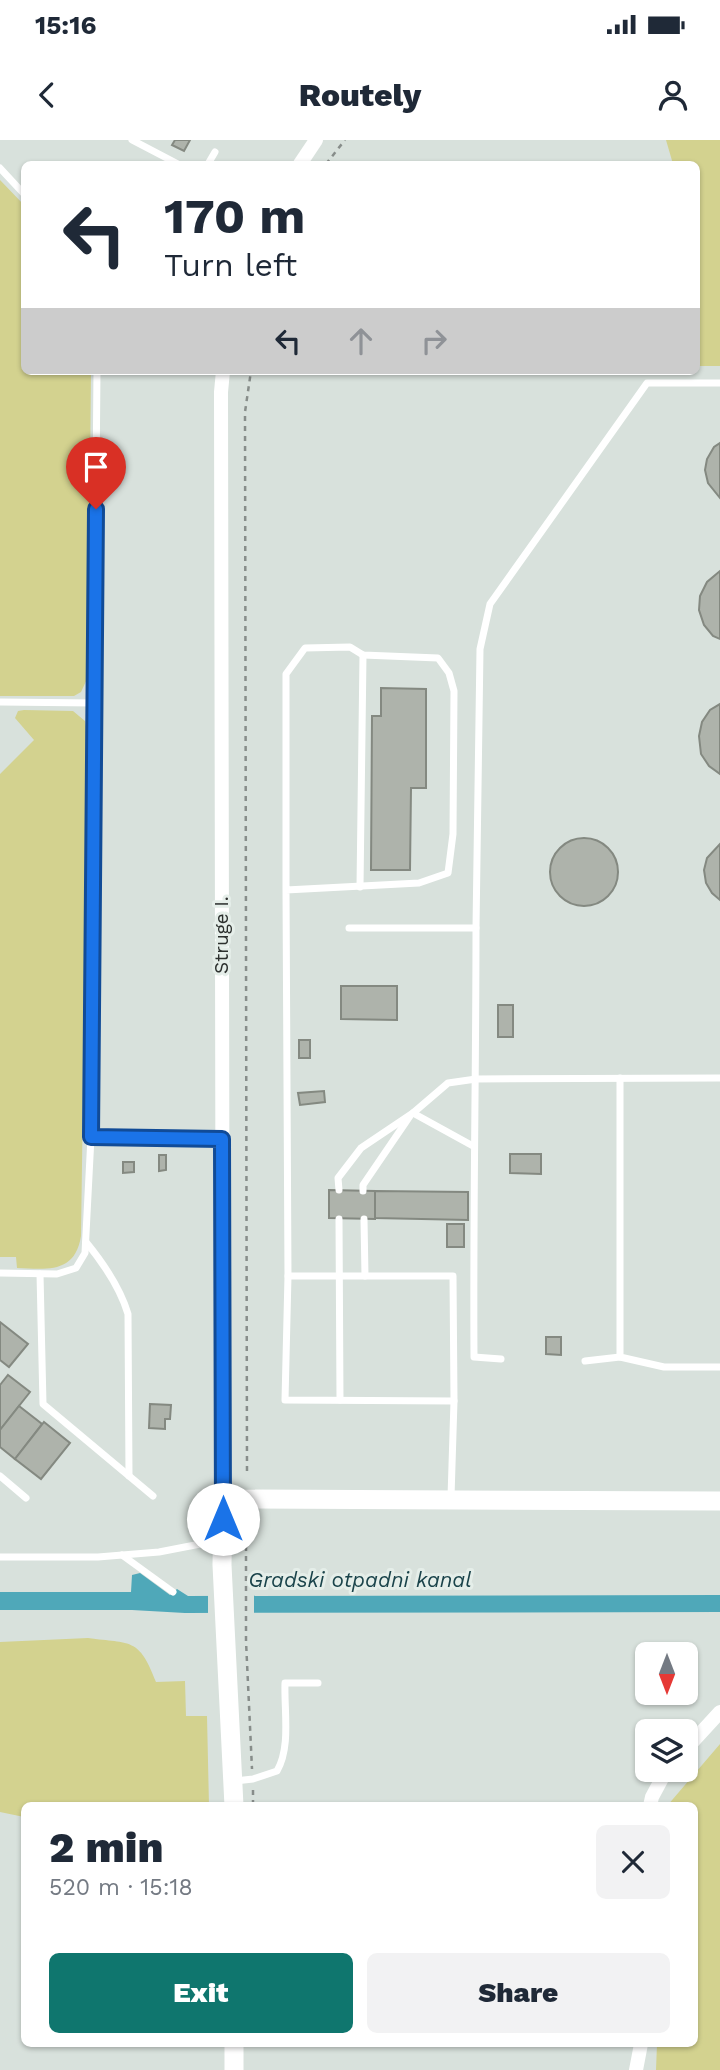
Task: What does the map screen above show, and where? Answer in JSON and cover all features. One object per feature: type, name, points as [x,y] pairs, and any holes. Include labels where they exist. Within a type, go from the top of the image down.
[{"type":"street","points":[[302,161],[316,140]]},
{"type":"street","name":"Struge I.","points":[[223,375],[223,1499]]},
{"type":"street","points":[[234,1802],[222,1565],[223,1499],[720,1501]]},
{"type":"street","points":[[698,1736],[720,1712]]},
{"type":"street","points":[[651,1802],[660,1782]]},
{"type":"street","points":[[234,2047],[234,2070]]},
{"type":"street","points":[[636,2070],[640,2047]]},
{"type":"lane","points":[[132,140],[146,143],[173,161]]},
{"type":"lane","points":[[210,161],[215,152]]},
{"type":"lane","points":[[0,168],[21,191]]},
{"type":"lane","points":[[0,1273],[57,1274],[76,1268],[85,1253],[91,1137],[97,375]]},
{"type":"lane","points":[[502,1359],[474,1357],[473,1146],[480,649],[490,604],[647,383],[720,383]]},
{"type":"lane","points":[[286,890],[419,883],[448,873],[453,821],[454,691],[449,673],[438,658],[363,655],[350,647],[305,648],[286,674],[286,890],[288,1276],[285,1399],[454,1401]]},
{"type":"lane","points":[[360,887],[363,655]]},
{"type":"lane","points":[[0,702],[94,703]]},
{"type":"lane","points":[[349,928],[475,928]]},
{"type":"lane","points":[[339,1190],[338,1178],[362,1148],[413,1113],[449,1083],[475,1079],[720,1078]]},
{"type":"lane","points":[[620,1079],[620,1357]]},
{"type":"lane","points":[[413,1113],[473,1146]]},
{"type":"lane","points":[[363,1191],[363,1185],[413,1113]]},
{"type":"lane","points":[[91,1137],[222,1139]]},
{"type":"lane","points":[[340,1219],[340,1401]]},
{"type":"lane","points":[[363,1219],[365,1276]]},
{"type":"lane","points":[[86,1241],[123,1296],[128,1314],[129,1476]]},
{"type":"lane","points":[[40,1274],[43,1404],[153,1496]]},
{"type":"lane","points":[[288,1276],[453,1276],[454,1401],[451,1501]]},
{"type":"lane","points":[[584,1361],[620,1357],[664,1367],[720,1367]]},
{"type":"lane","points":[[0,1476],[26,1498]]},
{"type":"lane","points":[[0,1557],[97,1557],[159,1552],[222,1539]]},
{"type":"lane","points":[[122,1555],[173,1592]]},
{"type":"lane","points":[[234,1781],[253,1780],[277,1771],[284,1750],[285,1684],[318,1683]]},
{"type":"path","points":[[328,161],[345,140]]},
{"type":"path","points":[[247,1471],[245,412],[250,375]]},
{"type":"path","points":[[246,1526],[246,1641],[252,1769]]},
{"type":"path","points":[[253,1790],[253,1802]]},
{"type":"shaded area","points":[[666,140],[720,140],[720,366],[700,366],[700,161],[672,161]]},
{"type":"shaded area","points":[[0,180],[21,202],[21,375],[91,375],[88,677],[81,692],[74,696],[0,696]]},
{"type":"shaded area","points":[[18,711],[73,711],[85,721],[88,738],[81,1236],[73,1257],[66,1263],[58,1267],[39,1269],[17,1268],[16,1257],[0,1257],[0,774],[34,740],[15,718]]},
{"type":"shaded area","points":[[88,1638],[124,1643],[132,1645],[144,1657],[156,1682],[185,1681],[186,1716],[207,1716],[209,1802],[21,1802],[21,1816],[0,1812],[0,1642]]},
{"type":"shaded area","points":[[720,1744],[720,2070],[656,2070],[657,2047],[698,2047],[698,1802],[670,1802],[688,1782],[698,1782],[698,1770]]},
{"type":"water","points":[[140,1573],[170,1595],[177,1589],[188,1596],[720,1595],[720,1612],[185,1613],[132,1610],[0,1610],[0,1592],[131,1592],[132,1575]]},
{"type":"pier","points":[[208,1593],[254,1593],[254,1616],[208,1616]]},
{"type":"building","points":[[175,140],[190,140],[184,151],[172,145]]},
{"type":"building","points":[[720,443],[720,498],[708,483],[705,470],[707,459],[714,447]]},
{"type":"building","points":[[720,571],[720,639],[713,636],[704,625],[699,610],[700,596],[707,582]]},
{"type":"building","points":[[381,688],[426,689],[426,788],[411,788],[410,870],[371,870],[372,716],[381,716]]},
{"type":"building","points":[[720,704],[720,774],[709,766],[701,754],[699,736],[702,722],[710,710]]},
{"type":"building","points":[[584,838],[597,841],[608,848],[615,859],[618,872],[615,885],[608,896],[597,903],[584,906],[571,903],[560,896],[553,885],[550,872],[553,859],[560,848],[571,841]]},
{"type":"building","points":[[720,844],[720,900],[706,883],[704,870],[707,858]]},
{"type":"building","points":[[341,986],[397,986],[397,1020],[341,1019]]},
{"type":"building","points":[[498,1005],[513,1005],[513,1037],[498,1037]]},
{"type":"building","points":[[299,1040],[310,1040],[310,1058],[299,1058]]},
{"type":"building","points":[[324,1091],[325,1102],[300,1105],[298,1093]]},
{"type":"building","points":[[510,1154],[541,1154],[541,1174],[510,1173]]},
{"type":"building","points":[[159,1155],[166,1155],[166,1170],[159,1171]]},
{"type":"building","points":[[123,1162],[134,1162],[134,1172],[123,1173]]},
{"type":"building","points":[[329,1190],[375,1191],[375,1219],[329,1218]]},
{"type":"building","points":[[375,1191],[468,1192],[468,1220],[375,1218]]},
{"type":"building","points":[[447,1224],[464,1224],[464,1247],[447,1247]]},
{"type":"building","points":[[0,1322],[28,1344],[9,1367],[0,1360]]},
{"type":"building","points":[[546,1337],[561,1337],[561,1355],[546,1354]]},
{"type":"building","points":[[8,1375],[30,1392],[0,1430],[0,1385]]},
{"type":"building","points":[[150,1404],[171,1405],[170,1419],[165,1419],[165,1429],[149,1428]]},
{"type":"building","points":[[19,1406],[42,1424],[15,1459],[0,1447],[0,1430]]},
{"type":"building","points":[[44,1422],[70,1443],[41,1479],[15,1459]]},
{"type":"route","points":[[96,509],[91,1137],[222,1139],[223,1519]]},
{"type":"water label","name":"Gradski otpadni kanal","points":[[360,1579]]}]
